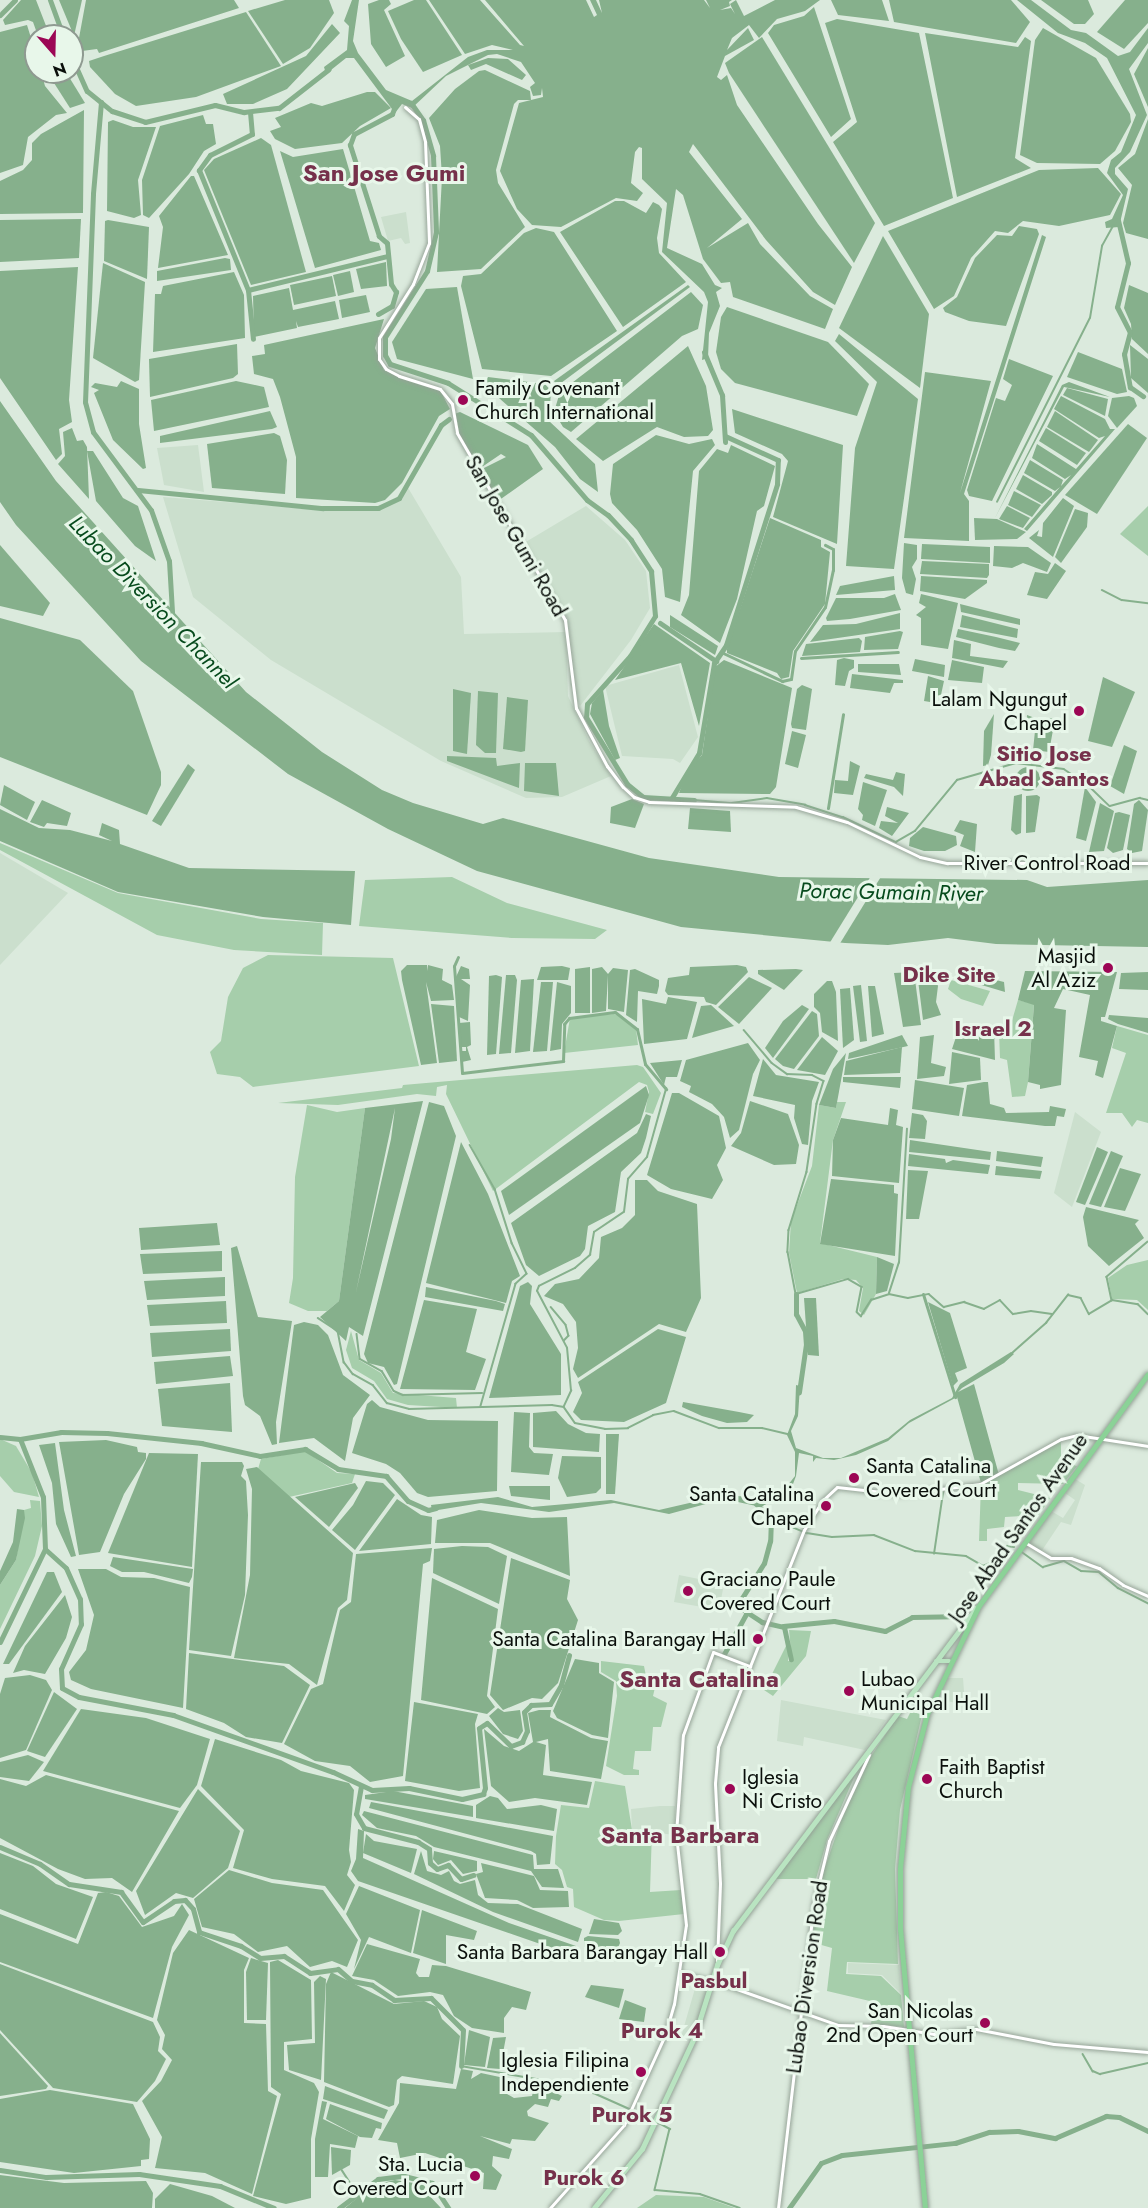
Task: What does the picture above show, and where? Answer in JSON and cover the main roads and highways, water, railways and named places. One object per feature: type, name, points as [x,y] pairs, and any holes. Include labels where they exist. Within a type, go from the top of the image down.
[{"type":"highway","name":"Jose Abad Santos Avenue","points":[[925,2208],[900,1929],[900,1868],[906,1804],[927,1714],[949,1661],[978,1607],[1148,1374]]},
{"type":"main road","points":[[594,2208],[638,2155],[655,2122],[694,2038],[714,1981],[717,1965],[733,1931],[869,1755],[933,1663],[978,1607]]},
{"type":"main road","points":[[933,1663],[943,1658],[949,1661]]},
{"type":"water","points":[[21,0],[36,0],[45,24],[34,24],[28,20],[5,25],[3,20]]},
{"type":"water","points":[[59,0],[82,0],[77,24],[69,24]]},
{"type":"water","points":[[86,0],[234,0],[239,8],[99,53],[97,49],[84,51],[84,24],[82,24]]},
{"type":"water","points":[[285,0],[329,0],[334,13],[310,48],[283,64],[248,11]]},
{"type":"water","points":[[352,0],[359,0],[353,41],[358,53],[386,90],[412,101],[468,57],[487,50],[513,50],[492,45],[465,54],[429,0],[480,0],[520,45],[524,46],[485,0],[586,0],[594,17],[597,15],[590,0],[596,0],[602,13],[599,0],[704,0],[710,8],[706,0],[732,0],[729,2],[730,6],[720,10],[731,8],[735,14],[730,4],[736,0],[744,16],[775,0],[820,0],[805,11],[777,19],[759,38],[749,25],[732,38],[727,50],[748,28],[754,40],[725,56],[717,77],[721,80],[727,75],[737,105],[818,224],[852,267],[835,305],[813,292],[766,240],[693,144],[689,152],[742,219],[707,248],[748,223],[760,244],[810,296],[833,309],[825,329],[733,297],[730,282],[721,283],[703,259],[683,195],[676,189],[667,248],[702,264],[715,285],[722,288],[716,292],[720,306],[709,333],[708,358],[702,360],[708,302],[704,292],[662,252],[667,203],[642,179],[642,148],[639,147],[635,152],[631,183],[643,193],[637,201],[616,198],[561,227],[532,225],[517,209],[500,171],[519,103],[543,97],[542,88],[541,95],[533,96],[530,87],[535,83],[521,62],[497,54],[488,55],[446,76],[412,108],[402,104],[395,113],[354,58],[346,58],[326,74],[324,67],[347,50],[349,26],[344,21]]},
{"type":"water","points":[[379,0],[389,0],[391,4],[384,10],[405,56],[386,67],[371,44],[368,4]]},
{"type":"water","points":[[414,0],[426,0],[462,55],[423,72],[401,39],[388,11]]},
{"type":"water","points":[[831,0],[882,0],[889,21],[838,15]]},
{"type":"water","points":[[889,0],[1011,0],[1030,22],[1016,43],[894,22]]},
{"type":"water","points":[[1017,0],[1031,0],[1071,30],[1086,33],[1118,56],[1130,52],[1148,28],[1148,43],[1129,69],[1147,115],[1130,152],[1115,168],[1115,174],[1128,189],[1119,227],[1106,228],[1105,222],[1112,219],[1123,195],[1107,173],[1111,160],[1121,152],[1136,115],[1107,58],[1085,43],[1058,33]]},
{"type":"water","points":[[1041,0],[1088,0],[1094,14],[1085,24],[1074,24]]},
{"type":"water","points":[[1125,0],[1148,0],[1148,23],[1124,49],[1097,32]]},
{"type":"water","points":[[814,7],[851,119],[831,137],[768,33],[774,25],[804,16]]},
{"type":"water","points":[[246,12],[281,66],[196,97],[136,106],[115,94],[90,67],[89,61]]},
{"type":"water","points":[[837,19],[919,33],[953,198],[884,226],[833,142],[857,122],[825,23]]},
{"type":"water","points":[[332,24],[340,33],[287,89],[253,104],[227,104],[223,94],[306,56]]},
{"type":"water","points":[[24,26],[24,84],[44,84],[67,113],[56,115],[28,137],[23,165],[0,173],[0,32]]},
{"type":"water","points":[[1043,28],[1096,58],[1130,114],[1131,122],[1115,151],[1100,164],[1037,163],[1020,155],[1035,40]]},
{"type":"water","points":[[925,33],[1018,47],[1025,37],[1031,41],[1015,158],[1031,168],[957,197]]},
{"type":"water","points":[[762,37],[875,223],[854,263],[729,73],[725,63]]},
{"type":"water","points":[[1148,48],[1148,107],[1134,74]]},
{"type":"water","points":[[488,58],[508,59],[526,75],[522,80],[486,64],[471,70],[468,65]]},
{"type":"water","points":[[485,70],[530,91],[531,100],[518,100],[514,104],[496,170],[498,183],[525,227],[481,269],[437,272],[442,177],[440,146],[429,118],[455,89],[479,71]]},
{"type":"water","points":[[55,84],[73,84],[85,103],[70,108]]},
{"type":"water","points":[[367,92],[375,92],[391,108],[360,126],[342,143],[295,149],[275,139],[270,131],[281,127],[275,118],[311,103],[322,106]]},
{"type":"water","points":[[84,110],[83,213],[0,214],[0,181],[23,170],[32,160],[32,143],[41,134]]},
{"type":"water","points":[[203,115],[206,124],[213,124],[216,144],[204,151],[189,174],[149,218],[143,215],[142,180],[160,126]]},
{"type":"water","points":[[1148,119],[1148,239],[1126,233],[1123,223],[1132,185],[1118,168],[1135,154]]},
{"type":"water","points":[[113,120],[133,127],[156,127],[138,180],[141,215],[134,218],[107,211],[108,122]]},
{"type":"water","points":[[261,138],[271,145],[306,272],[251,285],[204,170],[214,159]]},
{"type":"water","points":[[343,149],[370,241],[379,243],[381,250],[315,268],[280,151],[293,157]]},
{"type":"water","points":[[1098,168],[1121,194],[1110,215],[1059,226],[1023,221],[1008,233],[995,231],[971,258],[954,296],[934,309],[888,231],[1039,170]]},
{"type":"water","points":[[191,176],[194,176],[228,255],[158,268],[163,227],[159,216]]},
{"type":"water","points":[[615,201],[624,201],[646,213],[653,202],[659,205],[662,209],[657,238],[659,253],[686,282],[623,327],[560,232]]},
{"type":"water","points":[[81,219],[79,258],[0,262],[0,220]]},
{"type":"water","points":[[105,221],[149,227],[147,279],[104,261]]},
{"type":"water","points":[[1019,226],[1037,229],[1039,234],[1006,326],[969,321],[945,312],[943,308],[957,297],[975,258],[997,235],[1012,236]]},
{"type":"water","points":[[536,228],[554,232],[617,331],[551,376],[482,369],[461,286],[463,276],[481,274],[524,233]]},
{"type":"water","points":[[1042,235],[1046,237],[964,494],[969,501],[969,541],[904,538],[925,372],[991,381],[960,493]]},
{"type":"water","points":[[883,236],[929,314],[920,388],[839,328]]},
{"type":"water","points":[[230,259],[231,270],[157,281],[157,271]]},
{"type":"water","points":[[386,262],[387,286],[361,289],[356,269]]},
{"type":"water","points":[[103,263],[145,282],[139,380],[135,382],[93,358]]},
{"type":"water","points":[[78,267],[69,400],[72,422],[59,429],[62,454],[56,460],[0,378],[0,271]]},
{"type":"water","points":[[350,271],[354,292],[338,296],[333,275]]},
{"type":"water","points":[[234,272],[244,295],[245,338],[153,352],[155,294],[161,294],[163,286]]},
{"type":"water","points":[[332,276],[336,296],[294,305],[290,285]]},
{"type":"water","points":[[688,285],[690,287],[557,386],[554,381]]},
{"type":"water","points":[[1129,285],[1148,293],[1148,354],[1132,339],[1131,324],[1124,308]]},
{"type":"water","points":[[457,287],[473,379],[397,359],[392,342],[426,289]]},
{"type":"water","points":[[289,288],[293,310],[335,301],[339,319],[298,327],[296,321],[297,328],[254,337],[253,296]]},
{"type":"water","points":[[691,292],[703,305],[698,329],[682,336],[571,432],[563,427],[554,412],[560,392]]},
{"type":"water","points":[[366,295],[370,312],[342,318],[339,300]]},
{"type":"water","points":[[727,307],[828,342],[869,384],[857,416],[735,383],[721,369],[716,352],[721,317]]},
{"type":"water","points":[[384,319],[375,348],[384,370],[440,390],[450,409],[439,416],[402,483],[385,500],[375,503],[296,498],[296,457],[280,397],[273,379],[254,374],[252,356],[265,354],[264,345]]},
{"type":"water","points":[[839,334],[918,399],[894,569],[846,566],[855,448],[877,382],[835,341]]},
{"type":"water","points":[[237,344],[238,374],[233,378],[150,397],[149,359]]},
{"type":"water","points":[[1130,345],[1148,359],[1148,393],[1131,378]]},
{"type":"water","points":[[688,346],[706,386],[713,430],[708,436],[684,437],[657,427],[603,461],[576,439]]},
{"type":"water","points":[[1078,352],[1122,369],[1127,392],[1117,394],[1067,377]]},
{"type":"water","points":[[1009,359],[1053,376],[992,501],[969,496],[967,490],[996,398],[1005,401],[1012,385],[1003,379]]},
{"type":"water","points":[[488,377],[545,384],[551,391],[549,421],[595,464],[598,492],[580,479],[555,447],[491,391],[485,382]]},
{"type":"water","points":[[121,381],[139,389],[139,424],[146,468],[143,469],[113,440],[94,393],[99,390],[91,387],[95,383],[117,387]]},
{"type":"water","points":[[236,381],[264,387],[269,407],[154,431],[151,400]]},
{"type":"water","points":[[1069,382],[1110,397],[1064,387],[995,518],[1062,385]]},
{"type":"water","points":[[1067,388],[1108,399],[1105,416],[1063,395]]},
{"type":"water","points":[[1061,396],[1105,419],[1110,429],[1115,429],[1027,531],[1024,529],[1060,487],[1055,491],[1024,473],[1030,460],[1063,480],[1061,486],[1071,475],[1065,479],[1032,458],[1037,444],[1076,469],[1105,436],[1099,438],[1054,409]]},
{"type":"water","points":[[1129,396],[1134,398],[1137,406],[1117,428],[1108,416],[1112,398]]},
{"type":"water","points":[[0,401],[56,481],[246,692],[322,752],[382,790],[413,803],[483,824],[503,818],[649,858],[779,877],[1027,880],[1047,887],[1148,880],[1148,947],[996,944],[948,938],[888,945],[681,927],[477,871],[388,829],[288,774],[141,661],[16,525],[0,502]]},
{"type":"water","points":[[732,409],[843,445],[837,544],[773,517],[788,461],[782,454],[735,433]]},
{"type":"water","points":[[270,411],[277,427],[272,429],[160,443],[160,436]]},
{"type":"water","points":[[1055,411],[1098,440],[1089,452],[1047,427]]},
{"type":"water","points":[[460,412],[528,445],[543,469],[498,501],[480,470],[506,457],[501,454],[479,469],[458,433],[454,414]]},
{"type":"water","points":[[1128,424],[1147,438],[1097,514],[1065,495]]},
{"type":"water","points":[[72,428],[77,441],[83,440],[87,447],[89,499],[58,464],[65,456],[63,432]]},
{"type":"water","points":[[1046,428],[1086,453],[1077,465],[1039,441]]},
{"type":"water","points":[[274,433],[280,436],[287,460],[285,494],[212,488],[207,444]]},
{"type":"water","points":[[656,435],[689,444],[712,439],[715,445],[693,471],[680,602],[665,597],[662,569],[637,530],[612,503],[610,494],[613,464]]},
{"type":"water","points":[[731,445],[775,466],[764,506],[757,511],[737,599],[720,643],[681,615],[689,595],[699,471],[717,449],[728,453]]},
{"type":"water","points":[[87,451],[93,451],[123,498],[138,506],[156,561],[135,546],[96,501]]},
{"type":"water","points":[[1023,475],[1052,492],[1052,495],[1042,504],[1016,489]]},
{"type":"water","points":[[1014,491],[1041,505],[1032,517],[1008,505]]},
{"type":"water","points":[[1063,498],[1074,506],[1053,557],[1029,538],[1039,530],[1037,536],[1042,537],[1043,523]]},
{"type":"water","points":[[1007,506],[1030,518],[1023,528],[999,519]]},
{"type":"water","points":[[1075,509],[1088,513],[1087,527],[1061,563],[1055,557]]},
{"type":"water","points":[[770,518],[821,540],[821,547],[830,552],[825,604],[793,651],[789,677],[781,679],[777,673],[727,653]]},
{"type":"water","points":[[974,518],[997,519],[1026,532],[1017,539],[975,540]]},
{"type":"water","points":[[904,543],[917,545],[917,559],[912,567],[916,579],[913,595],[906,593],[902,578]]},
{"type":"water","points":[[922,544],[990,547],[990,563],[921,559]]},
{"type":"water","points":[[0,545],[50,603],[43,616],[0,606]]},
{"type":"water","points":[[994,546],[1028,547],[1051,563],[1047,572],[1023,563],[1012,568],[993,566]]},
{"type":"water","points":[[922,561],[989,564],[989,575],[987,578],[920,574]]},
{"type":"water","points":[[1055,563],[1066,571],[1047,599],[1027,595],[1035,572],[1048,574]]},
{"type":"water","points":[[894,576],[895,590],[836,595],[840,586]]},
{"type":"water","points":[[921,576],[987,580],[987,583],[965,599],[920,591]]},
{"type":"water","points":[[895,594],[901,610],[827,621],[826,618],[836,598],[884,598]]},
{"type":"water","points":[[921,594],[958,603],[948,649],[921,645],[921,618],[916,615],[926,607],[919,603]]},
{"type":"water","points":[[960,604],[1020,619],[1020,625],[961,612]]},
{"type":"water","points":[[900,613],[900,629],[810,642],[823,625],[856,624]]},
{"type":"water","points":[[670,615],[718,646],[715,655],[670,627]]},
{"type":"water","points":[[962,615],[1018,629],[1017,638],[960,627]]},
{"type":"water","points":[[0,618],[80,640],[133,691],[161,772],[161,785],[147,815],[0,757]]},
{"type":"water","points":[[654,624],[710,663],[699,726],[681,663],[615,680]]},
{"type":"water","points":[[958,629],[1020,643],[1015,651],[999,648],[956,637]]},
{"type":"water","points":[[903,632],[898,649],[864,650],[865,637]]},
{"type":"water","points":[[859,638],[862,641],[860,652],[802,656],[806,644]]},
{"type":"water","points":[[954,640],[971,644],[970,656],[1008,661],[1003,668],[952,658]]},
{"type":"water","points":[[844,658],[854,660],[854,668],[849,671],[845,686],[835,685],[837,660]]},
{"type":"water","points":[[915,659],[945,665],[944,677],[912,671]]},
{"type":"water","points":[[724,660],[792,688],[776,787],[770,794],[679,793],[687,772],[702,755],[715,667]]},
{"type":"water","points":[[952,660],[984,667],[982,683],[948,680]]},
{"type":"water","points":[[858,664],[899,664],[901,675],[858,672]]},
{"type":"water","points":[[852,674],[903,680],[903,683],[894,683],[890,693],[850,688]]},
{"type":"water","points":[[928,676],[944,681],[941,695],[933,696],[930,702],[924,701]]},
{"type":"water","points":[[1103,677],[1135,692],[1112,747],[1088,741]]},
{"type":"water","points":[[802,685],[812,689],[806,730],[792,728],[791,724],[797,689]]},
{"type":"water","points":[[453,689],[471,693],[467,754],[453,751]]},
{"type":"water","points":[[603,690],[609,726],[620,758],[615,760],[590,714],[592,703]]},
{"type":"water","points":[[478,691],[498,693],[496,753],[485,753],[476,745]]},
{"type":"water","points":[[507,697],[528,700],[525,751],[503,749]]},
{"type":"water","points":[[994,714],[991,755],[988,765],[983,766],[984,731]]},
{"type":"water","points":[[1027,715],[1040,720],[1042,717],[1055,719],[1049,752],[1033,750],[1035,731],[1026,729]]},
{"type":"water","points":[[792,731],[806,735],[798,768],[785,764]]},
{"type":"water","points":[[1124,745],[1137,751],[1124,794],[1110,786]]},
{"type":"water","points":[[447,756],[496,758],[497,766],[520,763],[519,788],[447,761]]},
{"type":"water","points":[[850,761],[860,766],[853,795],[834,793],[835,780],[848,781]]},
{"type":"water","points":[[525,763],[556,763],[559,796],[524,791]]},
{"type":"water","points":[[188,764],[195,770],[161,826],[152,821]]},
{"type":"water","points":[[1028,767],[1037,770],[1040,779],[1037,788],[1028,791],[1019,788],[1016,779],[1019,770]]},
{"type":"water","points":[[896,772],[905,774],[903,796],[894,787],[864,778],[866,774],[893,780]]},
{"type":"water","points":[[863,782],[887,790],[875,826],[862,820],[863,815],[858,809]]},
{"type":"water","points":[[4,785],[35,802],[27,820],[0,805]]},
{"type":"water","points":[[1085,787],[1096,802],[1086,841],[1076,838]]},
{"type":"water","points":[[1022,794],[1021,833],[1016,835],[1011,830],[1014,796]]},
{"type":"water","points":[[1026,796],[1040,797],[1035,832],[1026,833]]},
{"type":"water","points":[[632,799],[644,804],[635,828],[610,823],[611,807]]},
{"type":"water","points":[[42,800],[71,813],[67,826],[47,823],[44,827],[30,822]]},
{"type":"water","points":[[1139,800],[1148,810],[1142,851],[1132,853],[1127,849],[1134,804]]},
{"type":"water","points":[[1100,803],[1114,811],[1104,851],[1089,852]]},
{"type":"water","points":[[887,807],[909,813],[892,836],[879,828],[881,821],[898,823],[885,816]]},
{"type":"water","points":[[690,808],[730,811],[731,832],[688,829]]},
{"type":"water","points":[[0,809],[39,828],[70,830],[112,841],[99,835],[102,823],[119,830],[120,844],[189,868],[355,871],[351,925],[263,917],[118,892],[0,841]]},
{"type":"water","points":[[1115,813],[1130,815],[1123,850],[1113,853],[1107,848]]},
{"type":"water","points":[[960,820],[977,824],[975,852],[960,846],[964,835],[954,831]]},
{"type":"water","points":[[923,827],[956,836],[957,845],[945,851],[924,851],[909,846],[910,838]]},
{"type":"water","points":[[407,965],[427,965],[428,971],[428,965],[443,969],[442,980],[452,985],[454,1000],[431,1001],[426,982],[437,1063],[421,1065],[402,980],[401,971]]},
{"type":"water","points":[[737,965],[746,967],[748,972],[716,1005],[706,1002],[704,997],[668,995],[665,991],[668,978],[689,975],[690,967]]},
{"type":"water","points":[[461,966],[469,969],[470,979],[461,979],[470,985],[468,1021],[459,1017],[456,977]]},
{"type":"water","points":[[541,967],[570,968],[568,980],[537,980]]},
{"type":"water","points":[[590,967],[590,1013],[575,1013],[575,969]]},
{"type":"water","points":[[602,967],[608,974],[613,968],[628,970],[624,1012],[608,1009],[608,975],[606,1011],[592,1013],[592,969]]},
{"type":"water","points":[[635,969],[659,980],[657,994],[638,991],[637,1022],[626,1015],[630,970]]},
{"type":"water","points":[[758,970],[803,970],[784,990],[758,974]]},
{"type":"water","points":[[1025,971],[1117,972],[1105,1017],[1101,1017],[1101,1021],[1117,1026],[1103,1078],[1095,1075],[1098,1061],[1079,1057],[1090,995],[1063,989],[1054,1008],[1066,1010],[1061,1085],[1040,1089],[1040,1085],[1028,1082],[1034,1005],[1018,1000]]},
{"type":"water","points":[[914,972],[921,1025],[903,1027],[894,973]]},
{"type":"water","points":[[917,972],[934,975],[938,986],[936,1002],[941,1015],[923,1020]]},
{"type":"water","points":[[964,972],[1004,982],[1005,992],[958,978]]},
{"type":"water","points":[[1148,972],[1148,990],[1119,989],[1121,973]]},
{"type":"water","points":[[506,975],[515,975],[517,980],[511,1053],[499,1054]]},
{"type":"water","points":[[489,976],[502,977],[496,1054],[487,1055]]},
{"type":"water","points":[[749,977],[772,988],[739,1024],[718,1007]]},
{"type":"water","points":[[534,979],[530,1051],[515,1053],[521,980]]},
{"type":"water","points":[[827,981],[832,981],[836,992],[838,1041],[822,1032],[820,1013],[814,1007],[814,994]]},
{"type":"water","points":[[541,982],[553,982],[547,1051],[533,1052]]},
{"type":"water","points":[[557,982],[571,986],[571,1013],[562,1024],[561,1049],[550,1051]]},
{"type":"water","points":[[861,985],[867,1041],[860,1042],[853,986]]},
{"type":"water","points":[[868,986],[875,986],[884,1034],[872,1037]]},
{"type":"water","points":[[850,988],[854,1040],[843,1048],[840,989]]},
{"type":"water","points":[[668,997],[697,1002],[687,1039],[644,1044],[642,999],[666,1004]]},
{"type":"water","points":[[431,1004],[454,1006],[457,1061],[439,1063]]},
{"type":"water","points":[[711,1005],[734,1026],[692,1038],[701,1006]]},
{"type":"water","points":[[802,1005],[809,1009],[773,1058],[765,1048],[783,1021]]},
{"type":"water","points":[[812,1011],[817,1014],[819,1036],[794,1069],[783,1066],[775,1059]]},
{"type":"water","points":[[1109,1015],[1148,1018],[1148,1033],[1118,1024],[1108,1019]]},
{"type":"water","points":[[470,1022],[471,1045],[467,1047],[471,1060],[462,1062],[460,1051],[466,1051],[466,1047],[460,1047],[459,1023]]},
{"type":"water","points":[[994,1029],[995,1060],[952,1049],[957,1034]]},
{"type":"water","points":[[902,1035],[908,1046],[848,1059],[849,1053]]},
{"type":"water","points":[[934,1035],[931,1063],[946,1067],[944,1076],[917,1079],[920,1037]]},
{"type":"water","points":[[822,1037],[838,1051],[825,1075],[797,1070]]},
{"type":"water","points":[[748,1043],[760,1060],[753,1074],[739,1130],[730,1138],[724,1117],[712,1104],[689,1092],[691,1086],[680,1081],[686,1060]]},
{"type":"water","points":[[902,1047],[900,1073],[844,1075],[846,1061]]},
{"type":"water","points":[[952,1052],[980,1058],[981,1080],[949,1084]]},
{"type":"water","points":[[846,1053],[836,1108],[819,1105],[833,1069]]},
{"type":"water","points":[[763,1059],[776,1075],[819,1082],[812,1101],[808,1145],[802,1144],[794,1118],[795,1105],[753,1096]]},
{"type":"water","points":[[682,1060],[677,1077],[666,1077],[664,1085],[650,1063]]},
{"type":"water","points":[[843,1077],[901,1077],[900,1088],[843,1082]]},
{"type":"water","points":[[915,1080],[964,1088],[959,1116],[912,1109]]},
{"type":"water","points":[[988,1082],[990,1104],[1004,1108],[1006,1113],[1049,1112],[1050,1106],[1066,1109],[1064,1117],[1057,1116],[1055,1126],[1045,1126],[962,1116],[967,1085]]},
{"type":"water","points":[[646,1086],[649,1095],[640,1123],[509,1215],[501,1191]]},
{"type":"water","points":[[672,1093],[679,1093],[719,1116],[726,1148],[717,1165],[723,1180],[712,1199],[671,1189],[647,1175]]},
{"type":"water","points":[[423,1101],[363,1336],[349,1327],[346,1341],[320,1317],[339,1301],[365,1108]],"holes":[[[395,1108],[391,1139],[356,1292]]]},
{"type":"water","points":[[750,1101],[788,1114],[799,1145],[796,1164],[774,1165],[731,1146],[741,1133]]},
{"type":"water","points":[[429,1102],[444,1106],[456,1136],[397,1384],[394,1385],[384,1367],[368,1363],[364,1354]]},
{"type":"water","points":[[890,1108],[898,1110],[896,1125],[903,1127],[899,1183],[832,1176],[833,1140],[841,1118],[888,1125]]},
{"type":"water","points":[[912,1113],[923,1115],[927,1121],[925,1139],[909,1138]]},
{"type":"water","points":[[646,1114],[651,1116],[646,1138],[641,1153],[621,1172],[615,1212],[588,1226],[585,1249],[580,1256],[539,1276],[526,1265],[511,1223],[637,1133]]},
{"type":"water","points":[[910,1140],[991,1152],[990,1160],[909,1152]]},
{"type":"water","points":[[461,1142],[488,1194],[520,1276],[512,1281],[506,1303],[426,1283]]},
{"type":"water","points":[[1097,1147],[1108,1152],[1085,1205],[1076,1202]]},
{"type":"water","points":[[997,1151],[1043,1157],[1041,1167],[996,1161]]},
{"type":"water","points":[[1111,1151],[1123,1156],[1101,1207],[1089,1204]]},
{"type":"water","points":[[909,1154],[945,1159],[946,1163],[953,1160],[990,1165],[988,1174],[908,1166]]},
{"type":"water","points":[[996,1166],[1042,1171],[1040,1179],[995,1175]]},
{"type":"water","points":[[1120,1168],[1141,1174],[1125,1211],[1104,1207]]},
{"type":"water","points":[[908,1170],[928,1171],[919,1219],[906,1219]]},
{"type":"water","points":[[831,1179],[894,1185],[894,1193],[898,1194],[895,1256],[820,1244]]},
{"type":"water","points":[[635,1180],[647,1180],[658,1191],[697,1204],[701,1298],[686,1332],[659,1324],[578,1378],[573,1369],[578,1348],[576,1322],[563,1304],[544,1296],[555,1284],[579,1279],[599,1258],[601,1237],[622,1228],[635,1215]]},
{"type":"water","points":[[1086,1207],[1139,1220],[1135,1224],[1144,1238],[1109,1266],[1088,1246],[1083,1217]]},
{"type":"water","points":[[217,1223],[220,1245],[141,1250],[139,1228]]},
{"type":"water","points":[[237,1246],[258,1317],[292,1321],[276,1422],[277,1444],[272,1445],[260,1416],[245,1405],[243,1396],[231,1248]]},
{"type":"water","points":[[222,1251],[222,1271],[143,1274],[140,1254]]},
{"type":"water","points":[[877,1257],[894,1264],[887,1291],[876,1294]]},
{"type":"water","points":[[225,1277],[225,1296],[147,1300],[144,1281]]},
{"type":"water","points":[[528,1282],[532,1286],[530,1304],[561,1354],[561,1395],[489,1398],[520,1286]]},
{"type":"water","points":[[426,1287],[505,1304],[503,1311],[425,1297]]},
{"type":"water","points":[[804,1298],[816,1298],[819,1356],[808,1355]]},
{"type":"water","points":[[424,1300],[477,1309],[466,1352],[486,1359],[475,1390],[400,1389]]},
{"type":"water","points":[[226,1301],[227,1323],[150,1326],[147,1305]]},
{"type":"water","points":[[928,1302],[950,1313],[967,1368],[955,1373],[958,1381],[953,1386]]},
{"type":"water","points":[[304,1322],[318,1325],[328,1335],[343,1375],[370,1395],[353,1418],[345,1461],[314,1438],[279,1443],[294,1325]]},
{"type":"water","points":[[230,1329],[231,1351],[152,1357],[150,1333]]},
{"type":"water","points":[[658,1329],[686,1337],[666,1403],[624,1422],[581,1420],[573,1412],[582,1393],[578,1382]]},
{"type":"water","points":[[1011,1352],[1014,1354],[1004,1363],[958,1392],[974,1384],[999,1475],[981,1483],[957,1397],[909,1423],[888,1441],[856,1455],[834,1460],[816,1458],[813,1462],[813,1456],[799,1453],[796,1476],[793,1484],[782,1495],[761,1507],[724,1499],[669,1514],[614,1503],[549,1512],[481,1503],[432,1511],[431,1505],[498,1497],[532,1507],[611,1500],[659,1510],[724,1495],[750,1497],[761,1504],[781,1494],[795,1476],[795,1452],[787,1435],[795,1414],[796,1385],[800,1386],[798,1416],[791,1431],[796,1448],[823,1458],[841,1458],[888,1438],[910,1420],[952,1398],[960,1384]]},
{"type":"water","points":[[230,1356],[233,1376],[156,1384],[154,1362]]},
{"type":"water","points":[[230,1383],[232,1432],[162,1426],[158,1389]]},
{"type":"water","points":[[372,1400],[380,1407],[428,1420],[498,1421],[497,1491],[428,1497],[417,1493],[400,1473],[386,1464],[352,1453],[367,1404]]},
{"type":"water","points":[[683,1402],[754,1415],[747,1422],[727,1423],[682,1407]]},
{"type":"water","points":[[556,1411],[568,1424],[586,1433],[600,1434],[599,1452],[533,1447],[533,1413]]},
{"type":"water","points":[[514,1412],[530,1413],[529,1447],[534,1453],[553,1454],[549,1475],[511,1472]]},
{"type":"water","points":[[606,1434],[619,1434],[615,1494],[606,1494]]},
{"type":"water","points":[[106,1440],[137,1447],[138,1452],[146,1453],[146,1459],[124,1494],[100,1552],[79,1555],[59,1442]]},
{"type":"water","points":[[55,1443],[64,1510],[76,1556],[71,1557],[56,1524],[52,1483],[39,1445]]},
{"type":"water","points":[[149,1453],[198,1454],[192,1567],[108,1553]]},
{"type":"water","points":[[562,1456],[601,1457],[601,1488],[596,1493],[567,1497],[558,1478]]},
{"type":"water","points":[[201,1462],[242,1462],[244,1466],[241,1476],[246,1481],[248,1515],[245,1595],[231,1656],[189,1650]]},
{"type":"water","points":[[257,1467],[353,1553],[347,1600],[338,1608],[317,1685],[289,1664],[234,1658],[250,1575],[252,1489],[246,1469]]},
{"type":"water","points":[[366,1481],[383,1483],[395,1495],[355,1550],[332,1530],[353,1505]]},
{"type":"water","points":[[355,1483],[358,1488],[329,1527],[295,1497]]},
{"type":"water","points":[[509,1486],[550,1486],[550,1500],[511,1496]]},
{"type":"water","points":[[397,1499],[421,1515],[432,1517],[431,1544],[359,1551]]},
{"type":"water","points":[[17,1509],[24,1510],[25,1518],[16,1560],[0,1585],[0,1571],[13,1542]]},
{"type":"water","points":[[479,1510],[532,1518],[567,1517],[570,1576],[490,1543],[435,1543],[437,1520]]},
{"type":"water","points":[[462,1546],[488,1547],[507,1556],[499,1604],[433,1573],[434,1549]]},
{"type":"water","points":[[432,1548],[430,1561],[423,1564],[403,1776],[370,1782],[350,1766],[315,1761],[284,1744],[311,1689],[323,1684],[340,1610],[351,1602],[356,1554]]},
{"type":"water","points":[[113,1557],[193,1569],[192,1577],[189,1583],[144,1572],[122,1572],[110,1566]]},
{"type":"water","points":[[511,1558],[570,1580],[567,1599],[578,1620],[558,1683],[542,1699],[532,1698],[503,1710],[490,1695]]},
{"type":"water","points":[[78,1569],[106,1569],[121,1577],[154,1578],[190,1587],[183,1708],[91,1689],[71,1680],[69,1672],[86,1650],[94,1615]]},
{"type":"water","points":[[47,1572],[54,1572],[62,1592],[9,1664],[3,1664]]},
{"type":"water","points":[[432,1578],[498,1609],[487,1696],[495,1707],[487,1714],[421,1700]]},
{"type":"water","points":[[65,1595],[72,1617],[66,1638],[45,1674],[24,1670],[13,1673],[25,1646]]},
{"type":"water","points":[[189,1653],[284,1666],[310,1685],[282,1743],[246,1737],[224,1723],[186,1709]]},
{"type":"water","points":[[575,1659],[599,1663],[599,1673],[614,1682],[608,1738],[592,1735],[557,1718],[553,1711]]},
{"type":"water","points":[[30,1675],[46,1680],[52,1690],[26,1750],[0,1758],[0,1694],[5,1678]]},
{"type":"water","points":[[54,1692],[77,1709],[45,1757],[27,1751]]},
{"type":"water","points":[[414,1702],[478,1714],[475,1724],[480,1788],[459,1791],[405,1781]]},
{"type":"water","points":[[498,1708],[504,1712],[520,1710],[523,1731],[518,1739],[503,1734],[489,1716]]},
{"type":"water","points":[[81,1709],[146,1718],[210,1739],[197,1785],[180,1808],[43,1771]]},
{"type":"water","points":[[551,1710],[550,1717],[591,1738],[608,1741],[601,1779],[550,1771],[548,1739],[536,1742],[546,1745],[543,1775],[592,1782],[587,1805],[535,1798],[509,1802],[491,1786],[484,1729],[504,1746],[519,1751],[533,1742],[528,1713]]},
{"type":"water","points":[[215,1739],[281,1760],[301,1771],[349,1783],[354,1790],[349,1850],[351,1862],[347,1875],[355,1885],[344,1911],[325,1886],[272,1879],[233,1868],[244,1830],[201,1786]]},
{"type":"water","points":[[28,1755],[44,1762],[29,1781],[0,1777],[0,1762]]},
{"type":"water","points":[[46,1775],[179,1811],[132,1892],[112,1878],[85,1879],[58,1869],[0,1838],[0,1779],[26,1786]]},
{"type":"water","points":[[198,1789],[240,1831],[228,1868],[193,1898],[176,1893],[145,1915],[136,1891]]},
{"type":"water","points":[[393,1791],[473,1806],[473,1817],[365,1799],[365,1795]]},
{"type":"water","points":[[490,1796],[498,1798],[507,1809],[541,1805],[557,1809],[554,1831],[476,1818],[476,1805]]},
{"type":"water","points":[[371,1802],[553,1836],[550,1864],[537,1865],[536,1854],[531,1851],[369,1808]]},
{"type":"water","points":[[364,1811],[533,1855],[534,1869],[558,1869],[564,1888],[542,1887],[531,1871],[434,1847],[416,1836],[377,1828],[362,1815]]},
{"type":"water","points":[[358,1829],[364,1831],[363,1858],[509,1923],[576,1946],[572,1955],[358,1881],[351,1871],[356,1859]]},
{"type":"water","points":[[366,1834],[374,1841],[417,1849],[411,1873],[363,1853]]},
{"type":"water","points":[[421,1851],[427,1871],[441,1875],[449,1871],[454,1881],[460,1884],[475,1880],[478,1895],[488,1903],[518,1904],[582,1929],[578,1942],[493,1912],[414,1874]]},
{"type":"water","points":[[434,1851],[477,1861],[477,1871],[463,1874],[451,1860],[438,1865],[433,1859]]},
{"type":"water","points":[[0,1853],[33,1866],[56,1884],[93,1897],[76,1939],[0,1909]]},
{"type":"water","points":[[481,1863],[534,1876],[540,1890],[568,1891],[569,1907],[533,1908],[517,1900],[485,1898],[476,1874],[483,1872]]},
{"type":"water","points":[[229,1870],[272,1883],[323,1890],[358,1940],[347,1967],[332,1961],[310,1967],[287,1946],[258,1952],[234,1934],[202,1927],[194,1899]]},
{"type":"water","points":[[359,1886],[420,1910],[411,1953],[369,1937],[354,1969],[361,1940],[346,1914]]},
{"type":"water","points":[[106,1892],[119,1896],[142,1927],[174,1916],[182,1904],[189,1915],[172,1947],[153,2018],[0,1962],[0,1914],[78,1944],[98,1893]]},
{"type":"water","points":[[422,1910],[477,1931],[474,1940],[446,1935],[446,1964],[413,1953]]},
{"type":"water","points":[[594,1919],[619,1923],[622,1931],[618,1935],[589,1934]]},
{"type":"water","points":[[189,1930],[249,1958],[244,1970],[244,2023],[266,2024],[268,2091],[277,2096],[252,2194],[205,2173],[155,2168],[162,2137],[142,2101],[161,2081],[172,2060],[162,2049],[165,2035],[157,2020],[173,1953]]},
{"type":"water","points":[[588,1936],[619,1939],[620,1943],[617,1950],[584,1947],[584,1938]]},
{"type":"water","points":[[367,1944],[420,1959],[416,1973],[419,1977],[429,1977],[432,1965],[446,1966],[531,1992],[526,2010],[512,2007],[504,2018],[504,2033],[472,2028],[454,2016],[443,1995],[430,1992],[398,1996],[374,1980],[352,1976]]},
{"type":"water","points":[[251,1958],[268,1963],[266,2020],[247,2020],[246,1972]]},
{"type":"water","points":[[278,1960],[311,1980],[312,2039],[284,2042],[284,2070],[314,2083],[319,2092],[311,2139],[311,2198],[286,2204],[253,2196],[281,2094],[271,2087],[270,1962]]},
{"type":"water","points":[[0,1964],[153,2022],[160,2037],[158,2051],[166,2059],[155,2081],[137,2102],[53,2088],[0,2030]]},
{"type":"water","points":[[331,1972],[394,2004],[424,2001],[437,2007],[442,2019],[460,2036],[453,2084],[402,2076],[397,2080],[394,2105],[389,2107],[324,2082],[326,1984]]},
{"type":"water","points":[[320,1976],[326,1979],[321,2080],[289,2070],[287,2045],[315,2043],[314,1982]]},
{"type":"water","points":[[591,1985],[624,1989],[619,2008],[585,1997]]},
{"type":"water","points":[[625,2000],[646,2008],[644,2022],[619,2019]]},
{"type":"water","points":[[469,2030],[490,2037],[485,2067],[464,2065]]},
{"type":"water","points":[[0,2033],[48,2086],[46,2089],[0,2096]]},
{"type":"water","points":[[506,2037],[500,2069],[487,2068],[493,2038]]},
{"type":"water","points":[[461,2069],[473,2071],[471,2079],[481,2073],[509,2079],[507,2094],[514,2098],[532,2096],[535,2082],[556,2087],[554,2092],[562,2096],[559,2101],[551,2099],[548,2107],[535,2104],[527,2111],[528,2116],[549,2123],[535,2141],[512,2139],[510,2144],[480,2136],[512,2149],[509,2159],[493,2156],[492,2166],[502,2175],[496,2190],[483,2189],[484,2173],[425,2153],[400,2158],[397,2143],[378,2140],[399,2103],[400,2083],[456,2089]]},
{"type":"water","points":[[325,2086],[388,2110],[384,2119],[323,2099]]},
{"type":"water","points":[[50,2090],[133,2104],[150,2139],[149,2159],[141,2160],[141,2166],[74,2173],[0,2162],[0,2099]]},
{"type":"water","points":[[322,2101],[327,2102],[323,2119],[358,2136],[355,2148],[330,2144],[328,2177],[315,2177],[315,2139]]},
{"type":"water","points":[[330,2104],[382,2123],[381,2129],[376,2128],[372,2138],[360,2137],[326,2119]]},
{"type":"water","points":[[331,2147],[351,2150],[350,2165],[332,2175]]},
{"type":"water","points":[[0,2175],[64,2183],[146,2181],[153,2193],[152,2208],[0,2208]]},
{"type":"water","points":[[395,2180],[426,2185],[424,2190],[441,2208],[345,2208],[373,2185]]},
{"type":"water","points":[[170,2184],[212,2196],[235,2208],[155,2208],[155,2199]]},
{"type":"waterway","points":[[0,15],[15,0]]},
{"type":"waterway","points":[[50,0],[59,24]]},
{"type":"waterway","points":[[84,84],[87,91],[112,111],[145,122],[215,105],[244,112],[279,108],[329,69]]},
{"type":"waterway","name":"Lubao Diversion Channel","points":[[101,102],[93,194],[85,402],[93,432],[151,510],[169,561],[172,612]]},
{"type":"waterway","points":[[378,314],[392,306],[396,292],[391,284],[387,243],[379,236],[350,145],[354,134],[392,114],[396,103]]},
{"type":"waterway","points":[[411,103],[423,120],[433,156],[436,232],[427,271],[385,337],[385,355],[390,364],[448,383],[531,435],[587,500],[608,515],[631,540],[651,571],[655,616],[630,656],[587,704],[586,717],[627,784],[643,797],[694,800]]},
{"type":"waterway","points":[[250,112],[252,134],[210,155],[199,170],[248,290],[388,256]]},
{"type":"waterway","points":[[1118,220],[1128,263],[1117,307],[1130,332],[1124,354],[1130,387],[1143,396]]},
{"type":"waterway","points":[[997,502],[1090,318],[1102,246],[1113,226]]},
{"type":"waterway","points":[[248,290],[253,339]]},
{"type":"waterway","points":[[704,352],[722,395],[725,442]]},
{"type":"waterway","points":[[138,490],[323,508],[378,508],[399,498],[441,425],[449,419]]},
{"type":"waterway","points":[[671,799],[699,753],[714,663],[726,645],[777,484],[778,460],[725,436]]},
{"type":"waterway","points":[[721,652],[782,681],[791,679],[795,651],[825,607],[833,570],[833,549],[825,545]]},
{"type":"waterway","points":[[1102,590],[1122,600],[1148,603]]},
{"type":"waterway","points":[[660,623],[716,661]]},
{"type":"waterway","points":[[801,658],[898,652]]},
{"type":"waterway","points":[[828,808],[843,714]]},
{"type":"waterway","points":[[694,800],[732,803],[767,798],[805,805],[843,817],[896,842],[915,831],[957,780],[1016,763],[1064,769],[1088,785],[1110,806],[1140,798],[1148,800]]},
{"type":"waterway","points":[[458,957],[454,966],[462,1073],[563,1061],[564,1024],[569,1018],[615,1012],[637,1029],[645,1064],[666,1089]]},
{"type":"waterway","points":[[744,1030],[772,1063],[787,1074],[812,1075],[824,1081],[817,1104],[807,1172],[789,1230],[788,1252],[796,1294],[848,1279],[862,1287],[857,1312],[861,1316],[871,1300],[889,1294],[908,1298],[929,1294],[944,1307],[964,1302],[984,1309],[1000,1300],[1013,1314],[1031,1311],[1052,1314]]},
{"type":"waterway","points":[[564,1406],[571,1391],[567,1348],[537,1291],[539,1286],[575,1268],[590,1255],[594,1232],[624,1212],[628,1179],[647,1157],[666,1089]]},
{"type":"waterway","points":[[889,1293],[899,1263],[907,1129]]},
{"type":"waterway","points":[[470,1145],[495,1189],[512,1243],[527,1274],[516,1284],[481,1406]]},
{"type":"waterway","points":[[1148,1242],[1107,1277],[1112,1300],[1138,1304],[1148,1314]]},
{"type":"waterway","points":[[796,1294],[796,1314],[805,1331],[806,1344],[799,1392]]},
{"type":"waterway","points":[[923,1294],[955,1397]]},
{"type":"waterway","points":[[1011,1354],[1046,1323],[1068,1295],[1081,1298],[1089,1314],[1112,1300]]},
{"type":"waterway","points":[[551,1307],[566,1325],[569,1336],[565,1340]]},
{"type":"waterway","points":[[318,1318],[338,1331],[344,1362],[353,1374],[373,1385],[387,1403],[409,1409],[552,1405],[564,1407],[575,1423],[605,1429],[628,1428],[653,1415],[674,1411],[719,1428],[762,1428],[789,1434]]},
{"type":"waterway","points":[[357,1334],[360,1359],[382,1371],[394,1391],[403,1395],[482,1393]]},
{"type":"waterway","points":[[0,1437],[20,1439],[61,1432],[107,1433],[201,1443],[260,1456],[305,1449],[338,1469],[386,1476],[408,1501],[428,1510],[436,1508]]},
{"type":"waterway","points":[[0,1642],[45,1549],[43,1497],[20,1439]]},
{"type":"waterway","points":[[934,1554],[943,1493]]},
{"type":"waterway","points":[[756,1504],[771,1518],[770,1541],[764,1563],[742,1598],[742,1609],[762,1622],[784,1627],[791,1659]]},
{"type":"waterway","points":[[771,1518],[807,1533],[832,1537],[874,1535],[915,1551],[966,1556],[983,1566],[995,1561],[1007,1546],[1014,1547]]},
{"type":"waterway","points":[[45,1549],[66,1568],[80,1599],[81,1624],[61,1669],[62,1688],[79,1697],[173,1715],[333,1772],[372,1790],[409,1788],[462,1799],[483,1794],[485,1788],[479,1728],[487,1723],[511,1746],[522,1742],[527,1731],[524,1712],[531,1705],[550,1704],[561,1685],[569,1655]]},
{"type":"waterway","points":[[1022,1552],[1043,1567],[1064,1561],[1081,1571],[1099,1572],[1118,1588],[1148,1603]]},
{"type":"waterway","points":[[724,1654],[746,1614]]},
{"type":"waterway","points":[[783,1626],[834,1621],[885,1631],[912,1617],[967,1616]]},
{"type":"waterway","points":[[361,1786],[356,1814],[364,1828],[418,1842],[429,1849],[430,1863],[437,1869],[448,1865],[461,1879],[473,1875]]},
{"type":"waterway","points":[[0,1847],[40,1864],[69,1884],[121,1892],[143,1922],[174,1901],[185,1900],[193,1909],[199,1932],[241,1946],[260,1958],[284,1956],[310,1973],[338,1969],[352,1981],[372,1985],[394,2000],[431,1998],[463,2030],[461,2066]]},
{"type":"waterway","points":[[1083,2054],[1093,2071],[1100,2074],[1148,2063]]},
{"type":"waterway","points":[[461,2066],[542,2080],[596,2094],[630,2109]]},
{"type":"waterway","points":[[633,2110],[653,2120]]},
{"type":"waterway","points":[[789,2208],[821,2163],[842,2155],[955,2143],[989,2132],[1018,2131],[1055,2138],[1106,2116],[1119,2117],[1148,2131]]},
{"type":"waterway","points":[[657,2122],[670,2129],[655,2190],[700,2194],[740,2208]]},
{"type":"waterway","points":[[0,2170],[46,2177],[139,2174],[220,2186],[274,2208]]},
{"type":"waterway","points":[[342,2170],[357,2193]]},
{"type":"waterway","points":[[339,2208],[378,2179],[404,2176],[432,2183],[448,2208]]},
{"type":"place","name":"Family Covenant Church International","points":[[463,400]]},
{"type":"place","name":"Lalam Ngungut Chapel","points":[[1079,711]]},
{"type":"place","name":"Masjid Al Aziz","points":[[1108,968]]},
{"type":"place","name":"Santa Catalina Covered Court","points":[[854,1478]]},
{"type":"place","name":"Santa Catalina Chapel","points":[[826,1506]]},
{"type":"place","name":"Graciano Paule Covered Court","points":[[688,1591]]},
{"type":"place","name":"Santa Catalina Barangay Hall","points":[[758,1639]]},
{"type":"place","name":"Lubao Municipal Hall","points":[[849,1691]]},
{"type":"place","name":"Faith Baptist Church","points":[[927,1779]]},
{"type":"place","name":"Iglesia Ni Cristo","points":[[730,1789]]},
{"type":"place","name":"Santa Barbara Barangay Hall","points":[[720,1952]]},
{"type":"place","name":"San Nicolas 2nd Open Court","points":[[985,2023]]},
{"type":"place","name":"Iglesia Filipina Independiente","points":[[641,2072]]},
{"type":"place","name":"Sta. Lucia Covered Court","points":[[475,2176]]},
{"type":"district","name":"San Jose Gumi","points":[[384,173]]},
{"type":"district","name":"Sitio Jose Abad Santos","points":[[1044,766]]},
{"type":"district","name":"Dike Site","points":[[949,975]]},
{"type":"district","name":"Israel 2","points":[[993,1029]]},
{"type":"district","name":"Santa Catalina","points":[[699,1679]]},
{"type":"district","name":"Santa Barbara","points":[[680,1835]]},
{"type":"district","name":"Pasbul","points":[[714,1981]]},
{"type":"district","name":"Purok 4","points":[[662,2031]]},
{"type":"district","name":"Purok 5","points":[[632,2115]]},
{"type":"district","name":"Purok 6","points":[[584,2178]]},
{"type":"water label","name":"Porac Gumain River","points":[[891,892]]}]
